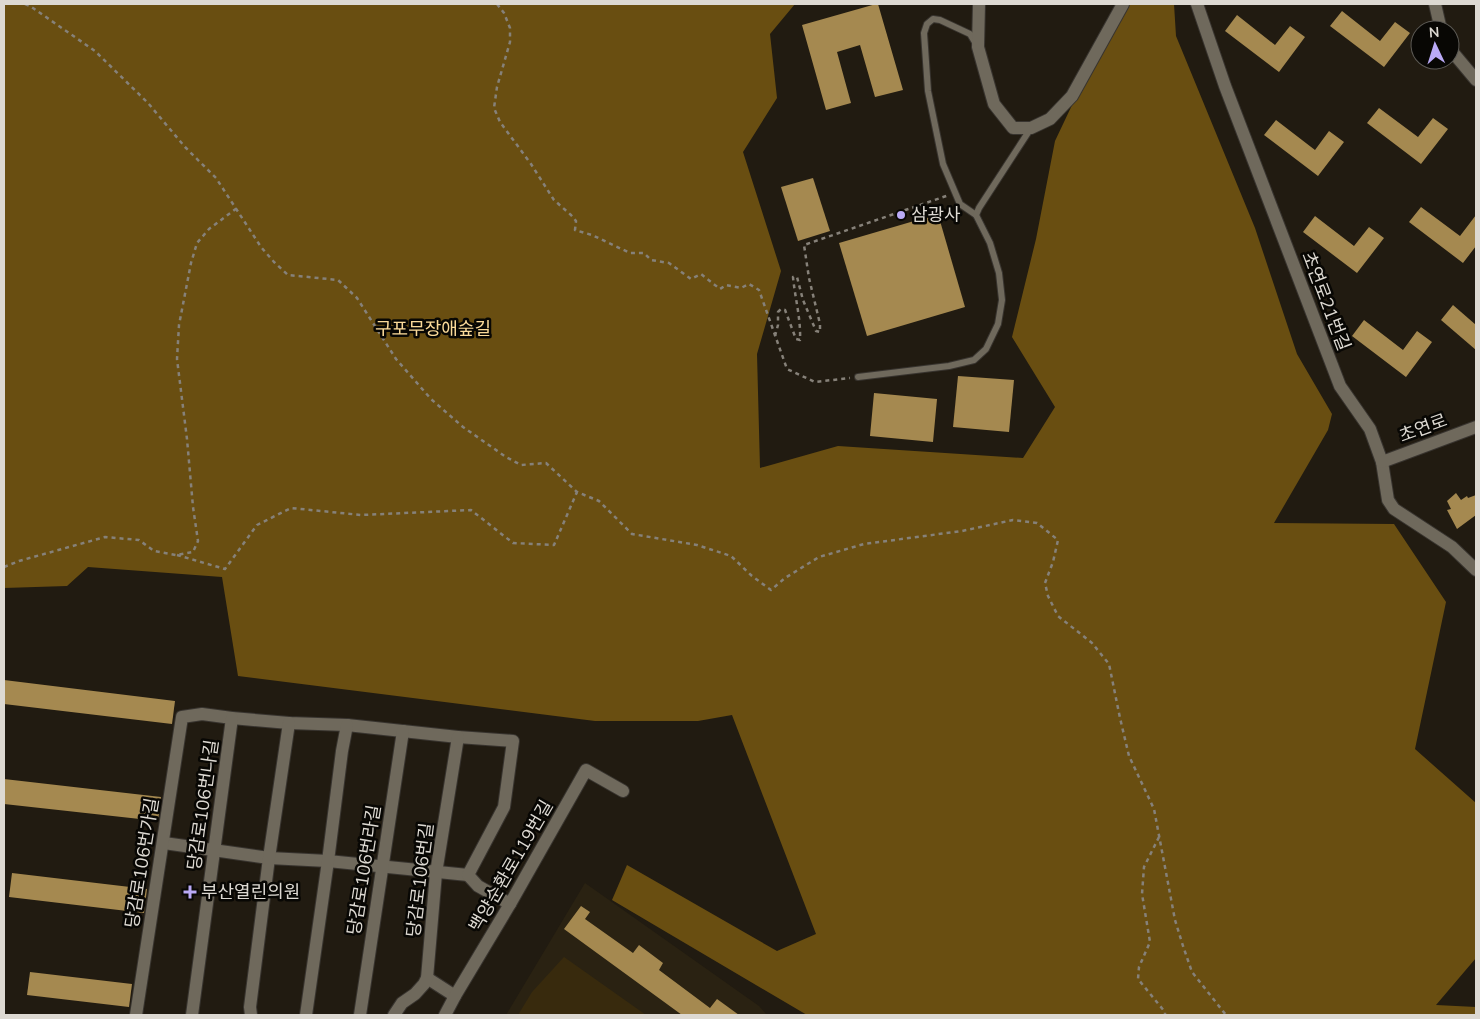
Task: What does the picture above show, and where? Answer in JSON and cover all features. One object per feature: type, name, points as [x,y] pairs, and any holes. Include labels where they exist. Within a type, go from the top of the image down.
[{"type":"street","points":[[979,4],[978,47],[994,104],[1013,128],[1031,128],[1050,119],[1072,96],[1123,4]]},
{"type":"street","name":"초연로21번길","points":[[1196,4],[1340,386],[1370,429],[1382,462],[1388,500],[1394,510],[1452,547],[1476,570]]},
{"type":"street","points":[[1435,4],[1438,20]]},
{"type":"street","points":[[1460,61],[1476,80]]},
{"type":"street","name":"초연로","points":[[1382,462],[1476,427]]},
{"type":"street","name":"당감로106번가길","points":[[136,1015],[182,717],[202,714],[232,718]]},
{"type":"street","points":[[232,718],[347,725],[513,741],[504,807],[468,875]]},
{"type":"street","name":"당감로106번나길","points":[[192,1015],[232,718]]},
{"type":"street","points":[[251,1015],[250,1007],[269,858],[289,722]]},
{"type":"street","points":[[306,1015],[347,725]]},
{"type":"street","name":"당감로106번라길","points":[[360,1015],[403,731]]},
{"type":"street","name":"당감로106번길","points":[[427,978],[436,873],[458,737]]},
{"type":"street","name":"백양순환로119번길","points":[[446,1015],[455,996],[586,770],[622,791]]},
{"type":"street","points":[[164,843],[269,858],[328,861],[468,875],[478,886],[510,904]]},
{"type":"street","points":[[394,1015],[402,1003],[415,994],[427,978],[455,996]]},
{"type":"lane","points":[[858,377],[949,366],[974,360],[986,349],[998,324],[1002,300],[999,273],[990,243],[976,215],[960,204],[943,164],[928,91],[924,33],[927,24],[933,20],[940,20],[970,34],[978,47]]},
{"type":"lane","points":[[976,215],[1031,128]]},
{"type":"path","points":[[25,4],[95,51],[148,103],[185,147],[216,178],[261,246],[288,275],[338,280],[357,298],[396,359],[431,399],[463,427],[521,465],[546,463],[577,492],[599,501],[632,534],[697,545],[731,556],[752,576],[771,590],[785,578],[819,557],[864,544],[962,531],[1013,520],[1037,523],[1058,540],[1053,562],[1045,583],[1048,596],[1058,616],[1092,643],[1110,664],[1129,756],[1154,809],[1175,920],[1189,963],[1192,972],[1226,1015]]},
{"type":"path","points":[[497,4],[504,13],[510,28],[510,42],[497,87],[494,108],[500,122],[531,164],[554,200],[576,221],[576,230],[592,235],[630,253],[644,253],[651,260],[669,263],[691,279],[701,274],[720,289],[726,285],[741,288],[749,284],[759,290],[787,369],[815,382],[858,377]]},
{"type":"path","points":[[775,336],[778,325],[778,312],[783,309],[796,339],[800,340],[793,277],[797,277],[803,300],[816,331],[820,332],[820,324],[808,278],[804,245],[955,193]]},
{"type":"path","points":[[176,555],[193,552],[198,541],[177,359],[179,325],[191,263],[197,243],[209,229],[237,208]]},
{"type":"path","points":[[4,567],[105,537],[139,540],[154,550],[225,569],[257,525],[291,508],[361,515],[471,510],[513,542],[554,545],[577,492]]},
{"type":"path","points":[[1159,836],[1144,867],[1142,894],[1150,942],[1139,967],[1138,979],[1166,1015]]},
{"type":"shaded area","points":[[585,883],[759,1006],[767,1015],[506,1015]]},
{"type":"shaded area","points":[[564,957],[646,1015],[518,1015],[532,992]]},
{"type":"green space","name":"구포무장애숲길","points":[[4,4],[795,4],[770,34],[777,98],[743,152],[781,271],[757,354],[760,468],[838,446],[1023,458],[1055,407],[1012,337],[1036,239],[1055,141],[1082,84],[1128,4],[1174,4],[1176,36],[1255,228],[1297,354],[1332,414],[1328,430],[1274,523],[1394,524],[1446,602],[1415,749],[1476,803],[1476,958],[1436,1005],[1476,1007],[1476,1015],[807,1015],[612,900],[627,865],[777,951],[816,934],[732,715],[698,721],[595,721],[238,676],[222,577],[88,567],[67,586],[4,588]]},
{"type":"building","points":[[878,4],[903,90],[875,97],[860,45],[837,52],[851,103],[826,110],[802,25]]},
{"type":"building","points":[[1342,11],[1380,41],[1395,22],[1410,33],[1384,67],[1330,26]]},
{"type":"building","points":[[1237,15],[1275,45],[1290,26],[1305,37],[1279,72],[1225,31]]},
{"type":"building","points":[[1379,108],[1418,137],[1433,118],[1448,129],[1421,164],[1367,123]]},
{"type":"building","points":[[1276,120],[1315,150],[1329,131],[1344,142],[1318,176],[1264,135]]},
{"type":"building","points":[[813,178],[830,231],[798,241],[781,187]]},
{"type":"building","points":[[1421,207],[1460,236],[1476,215],[1476,246],[1463,263],[1409,222]]},
{"type":"building","points":[[938,214],[965,307],[867,336],[839,243]]},
{"type":"building","points":[[1315,216],[1354,246],[1369,227],[1384,238],[1357,273],[1303,232]]},
{"type":"building","points":[[1453,305],[1476,325],[1476,350],[1441,320]]},
{"type":"building","points":[[1364,320],[1403,350],[1417,331],[1432,342],[1406,377],[1352,336]]},
{"type":"building","points":[[958,376],[1014,380],[1009,432],[953,427]]},
{"type":"building","points":[[874,393],[937,399],[933,442],[870,436]]},
{"type":"building","points":[[1456,493],[1461,500],[1467,496],[1468,498],[1476,495],[1476,515],[1457,529],[1447,510],[1451,509],[1447,501]]},
{"type":"building","points":[[4,680],[175,701],[172,724],[4,704]]},
{"type":"building","points":[[4,779],[161,797],[158,821],[4,804]]},
{"type":"building","points":[[12,873],[147,889],[144,913],[9,897]]},
{"type":"building","points":[[581,906],[590,912],[585,919],[633,953],[639,945],[663,963],[659,970],[710,1008],[717,999],[739,1015],[682,1015],[564,929]]},
{"type":"building","points":[[30,972],[132,984],[129,1007],[27,995]]},
{"type":"place","name":"삼광사","points":[[901,215]]},
{"type":"place","name":"부산열린의원","points":[[190,892]]}]
